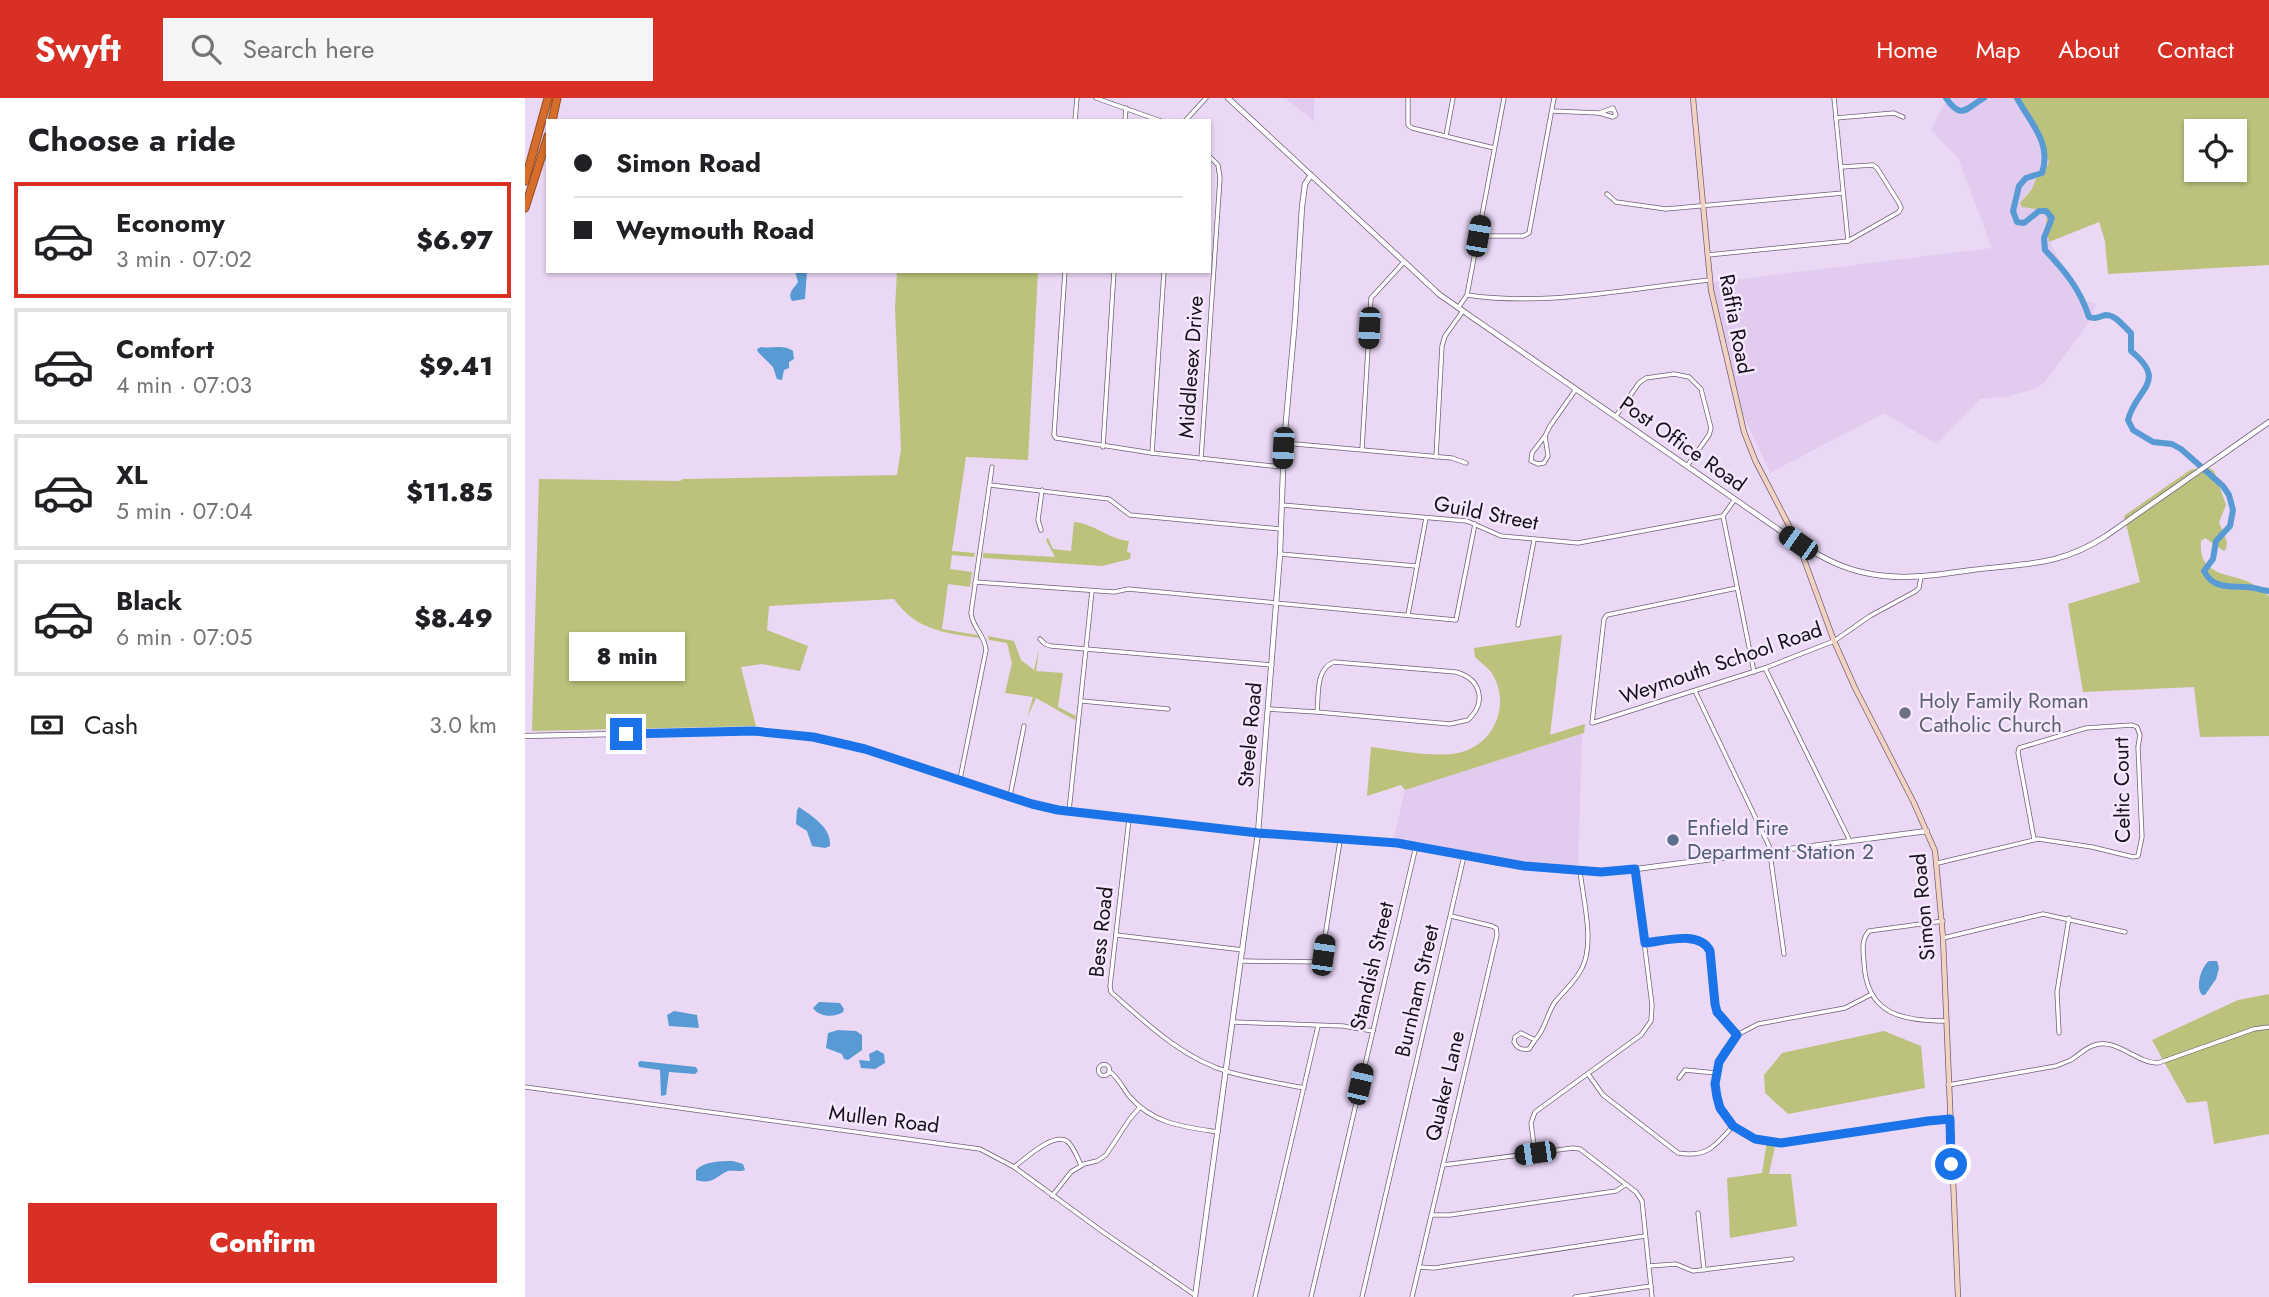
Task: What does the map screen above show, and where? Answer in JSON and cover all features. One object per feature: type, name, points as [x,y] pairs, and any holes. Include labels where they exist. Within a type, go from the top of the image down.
[{"type":"highway","points":[[525,181],[548,98]]},
{"type":"highway","points":[[552,119],[557,98]]},
{"type":"highway","points":[[525,208],[546,142]]},
{"type":"main road","name":"Raffia Road","points":[[1693,98],[1710,280],[1725,358],[1749,449],[1798,543]]},
{"type":"main road","name":"Simon Road","points":[[1798,543],[1834,640],[1870,719],[1927,830],[1938,863],[1943,921],[1958,1297]]},
{"type":"street","points":[[1075,119],[1077,98]]},
{"type":"street","points":[[1096,98],[1156,119]]},
{"type":"street","points":[[1187,119],[1206,98]]},
{"type":"street","name":"Post Office Road","points":[[1228,98],[1404,262],[1460,309],[1798,543],[1826,560],[1856,571],[1887,576],[1921,577],[2037,564],[2063,558],[2094,544],[2269,422]]},
{"type":"street","points":[[1408,98],[1408,124],[1412,128],[1494,148]]},
{"type":"street","points":[[1446,136],[1453,98]]},
{"type":"street","points":[[1436,457],[1442,346],[1467,295],[1504,98]]},
{"type":"street","points":[[1478,236],[1523,236],[1529,233],[1554,98]]},
{"type":"street","points":[[1834,98],[1848,242]]},
{"type":"street","points":[[1125,119],[1126,108]]},
{"type":"street","points":[[1552,111],[1599,113]]},
{"type":"street","points":[[1836,118],[1894,113],[1903,117]]},
{"type":"street","name":"Middlesex Drive","points":[[1201,458],[1220,178],[1218,165],[1211,158]]},
{"type":"street","points":[[1708,255],[1848,242],[1899,212],[1901,208],[1877,168],[1873,165],[1841,167]]},
{"type":"street","name":"Steele Road","points":[[1195,1296],[1258,833],[1277,604],[1284,443],[1303,192],[1311,175]]},
{"type":"street","points":[[1607,194],[1616,202],[1666,209],[1843,192]]},
{"type":"street","points":[[1362,449],[1370,303],[1374,293],[1404,262]]},
{"type":"street","points":[[1065,273],[1054,435],[1056,438],[1103,447],[1283,467]]},
{"type":"street","points":[[1103,447],[1114,273]]},
{"type":"street","points":[[1152,453],[1164,273]]},
{"type":"street","points":[[1467,295],[1500,298],[1555,297],[1710,280]]},
{"type":"street","points":[[1616,416],[1639,383],[1646,378],[1674,374],[1689,377],[1702,389],[1711,428],[1687,466]]},
{"type":"street","points":[[1545,436],[1548,456],[1544,463],[1538,464],[1531,461],[1532,453],[1576,389]]},
{"type":"street","points":[[1284,443],[1452,458],[1466,463]]},
{"type":"street","points":[[960,779],[986,650],[983,636],[971,619],[992,467]]},
{"type":"street","points":[[989,485],[1109,499],[1130,515],[1281,529]]},
{"type":"street","points":[[1041,530],[1038,520],[1042,490]]},
{"type":"street","points":[[1735,499],[1723,516],[1754,672]]},
{"type":"street","name":"Guild Street","points":[[1282,505],[1467,521],[1501,536],[1588,542],[1723,516]]},
{"type":"street","points":[[1408,615],[1426,518]]},
{"type":"street","points":[[975,582],[1114,592],[1128,589],[1456,620],[1475,524]]},
{"type":"street","points":[[1518,625],[1534,540]]},
{"type":"street","points":[[1280,554],[1416,566]]},
{"type":"street","name":"Weymouth School Road","points":[[1737,588],[1607,615],[1604,619],[1592,723],[1754,672],[1834,640],[1870,616],[1916,591],[1921,577]]},
{"type":"street","points":[[1069,811],[1092,590]]},
{"type":"street","points":[[1040,639],[1045,644],[1087,649],[1272,666]]},
{"type":"street","points":[[1268,709],[1457,724],[1468,720],[1476,712],[1479,694],[1474,682],[1467,675],[1456,672],[1334,662],[1325,666],[1321,674],[1317,712]]},
{"type":"street","points":[[1765,668],[1850,841]]},
{"type":"street","points":[[1695,691],[1771,852],[1784,954]]},
{"type":"street","points":[[1082,701],[1168,709]]},
{"type":"street","points":[[1010,796],[1024,726]]},
{"type":"street","name":"Celtic Court","points":[[2137,727],[2140,735],[2138,747],[2142,837],[2138,856],[2133,858],[2092,847],[2034,839],[2019,748],[2086,728],[2137,727]]},
{"type":"street","points":[[525,736],[753,731],[795,734],[839,741],[1042,807],[1258,833],[1416,846],[1500,863],[1580,871],[1613,872],[1927,830]]},
{"type":"street","name":"Bess Road","points":[[1129,819],[1111,992],[1164,1038],[1195,1057],[1226,1071]]},
{"type":"street","points":[[1938,863],[2034,839]]},
{"type":"street","points":[[1242,961],[1321,962],[1340,841]]},
{"type":"street","name":"Standish Street","points":[[1311,1297],[1416,846]]},
{"type":"street","name":"Burnham Street","points":[[1362,1297],[1464,856]]},
{"type":"street","points":[[1535,1153],[1531,1131],[1532,1116],[1641,1035],[1649,1026],[1653,1015],[1635,869]]},
{"type":"street","points":[[1535,1040],[1521,1033],[1515,1037],[1514,1042],[1518,1048],[1529,1049],[1543,1032],[1554,1004],[1577,977],[1585,962],[1588,942],[1580,871]]},
{"type":"street","points":[[1943,938],[2035,915],[2069,918],[2125,932]]},
{"type":"street","name":"Quaker Lane","points":[[1412,1297],[1497,935],[1496,928],[1492,926],[1451,916]]},
{"type":"street","points":[[2059,1033],[2057,992],[2069,918]]},
{"type":"street","points":[[1943,921],[1874,929],[1867,933],[1863,943],[1864,966],[1872,994],[1891,1013],[1905,1019],[1946,1021]]},
{"type":"street","points":[[1116,935],[1244,950]]},
{"type":"street","points":[[1645,943],[1696,939],[1707,944],[1717,1012],[1737,1035]]},
{"type":"street","points":[[1872,994],[1845,1008],[1758,1024],[1737,1035],[1723,1052],[1716,1073],[1720,1108],[1733,1126],[1755,1139],[1781,1143],[1950,1119]]},
{"type":"street","points":[[1234,1022],[1354,1027],[1373,1031]]},
{"type":"street","points":[[1255,1297],[1318,1026]]},
{"type":"street","points":[[1948,1085],[2056,1066],[2096,1044],[2117,1047],[2142,1060],[2158,1063],[2254,1029],[2269,1027]]},
{"type":"street","points":[[1679,1078],[1685,1070],[1716,1073]]},
{"type":"street","points":[[1109,1071],[1140,1107],[1166,1123],[1218,1132]]},
{"type":"street","points":[[1226,1071],[1304,1088]]},
{"type":"street","points":[[1588,1074],[1603,1095],[1678,1153],[1691,1156],[1704,1153],[1715,1146],[1733,1126]]},
{"type":"street","name":"Mullen Road","points":[[525,1087],[980,1149],[1014,1167],[1195,1296]]},
{"type":"street","points":[[1052,1196],[1071,1172],[1081,1165],[1106,1156],[1129,1119],[1140,1107]]},
{"type":"street","points":[[1014,1167],[1047,1143],[1059,1138],[1073,1148],[1081,1165]]},
{"type":"street","points":[[1443,1165],[1580,1149],[1636,1192],[1642,1201],[1652,1297]]},
{"type":"street","points":[[1432,1215],[1451,1215],[1616,1191],[1626,1185]]},
{"type":"street","points":[[1698,1213],[1704,1270]]},
{"type":"street","points":[[1419,1267],[1434,1268],[1645,1237]]},
{"type":"street","points":[[1649,1266],[1676,1264],[1689,1270],[1704,1270],[1792,1259]]},
{"type":"street","points":[[1575,1297],[1651,1286]]},
{"type":"shaded area","points":[[1285,98],[1314,98],[1314,121]]},
{"type":"shaded area","points":[[1947,98],[2013,98],[2031,119],[2040,134],[2049,163],[2039,171],[2032,189],[2025,195],[2022,207],[2043,210],[2047,214],[2046,226],[2051,245],[2083,300],[2096,304],[2092,318],[2045,382],[2035,389],[2005,397],[1980,399],[1937,444],[1884,413],[1770,473],[1742,412],[1709,283],[1992,248],[1958,158],[1931,130]]},
{"type":"shaded area","points":[[1582,734],[1578,867],[1498,859],[1394,838],[1405,790]]},
{"type":"green space","points":[[2013,98],[2269,98],[2269,265],[2108,274],[2105,241],[2099,222],[2049,242],[2047,214],[2043,210],[2022,207],[2020,203],[2032,189],[2039,171],[2049,163],[2040,134]]},
{"type":"green space","points":[[897,273],[1038,273],[1028,460],[966,457],[952,551],[975,553],[974,557],[952,555],[950,569],[972,572],[970,587],[948,584],[942,629],[977,635],[980,638],[943,632],[921,624],[894,599],[769,606],[767,630],[808,646],[800,671],[762,664],[741,667],[756,726],[532,731],[539,479],[680,481],[897,475],[901,449],[895,308]]},
{"type":"green space","points":[[2199,468],[2214,471],[2226,505],[2219,522],[2227,542],[2226,549],[2224,551],[2205,538],[2201,541],[2204,561],[2216,571],[2251,583],[2269,596],[2269,736],[2200,737],[2194,687],[2083,692],[2068,604],[2140,582],[2124,516],[2190,470]]},
{"type":"green space","points":[[1074,522],[1129,541],[1127,552],[1131,553],[1130,559],[1102,566],[983,558],[983,553],[1055,557],[1046,540],[1048,538],[1053,549],[1071,551]]},
{"type":"green space","points":[[1562,635],[1550,735],[1585,724],[1584,733],[1405,790],[1401,785],[1367,796],[1371,747],[1426,754],[1458,753],[1482,742],[1490,732],[1500,709],[1500,696],[1491,672],[1475,657],[1474,648]]},
{"type":"green space","points":[[988,636],[1014,641],[1021,660],[1034,670],[1039,649],[1036,671],[1063,673],[1058,707],[1076,716],[1075,720],[1036,698],[1027,718],[1033,697],[1005,693],[1012,663],[1007,643],[989,640]]},
{"type":"green space","points":[[2269,994],[2269,1134],[2214,1144],[2207,1101],[2187,1103],[2152,1040],[2238,1000]]},
{"type":"green space","points":[[1884,1031],[1921,1046],[1925,1088],[1788,1114],[1765,1093],[1764,1075],[1782,1053]]},
{"type":"green space","points":[[1767,1141],[1776,1141],[1769,1174],[1791,1174],[1797,1226],[1730,1238],[1727,1178],[1762,1173]]},
{"type":"water","points":[[796,273],[807,273],[805,299],[792,301],[791,293],[798,282]]},
{"type":"water","points":[[782,347],[793,351],[794,359],[789,362],[789,368],[784,370],[782,380],[777,379],[773,367],[758,352],[757,349]]},
{"type":"water","points":[[799,807],[824,828],[830,846],[812,846],[807,831],[796,824]]},
{"type":"water","points":[[2209,961],[2217,961],[2219,968],[2216,979],[2205,995],[2202,995],[2200,977]]},
{"type":"water","points":[[819,1002],[840,1003],[843,1012],[831,1016],[823,1015],[813,1008]]},
{"type":"water","points":[[674,1011],[697,1015],[699,1028],[669,1026],[667,1015]]},
{"type":"water","points":[[838,1030],[856,1031],[862,1035],[862,1050],[848,1060],[844,1059],[842,1054],[826,1048],[828,1033]]},
{"type":"water","points":[[877,1050],[884,1054],[885,1063],[875,1069],[861,1068],[859,1060],[870,1061],[869,1054]]},
{"type":"water","points":[[640,1061],[696,1067],[698,1071],[695,1074],[669,1072],[666,1095],[661,1096],[660,1070],[639,1067]]},
{"type":"water","points":[[733,1161],[743,1164],[745,1170],[728,1171],[710,1181],[696,1180],[696,1170],[704,1165]]},
{"type":"waterway","points":[[1946,98],[1960,111],[1984,98]]},
{"type":"waterway","points":[[2017,98],[2039,134],[2044,152],[2042,173],[2026,178],[2019,186],[2013,211],[2017,222],[2024,223],[2039,211],[2046,211],[2052,218],[2044,238],[2045,250],[2071,281],[2089,317],[2110,316],[2131,333],[2131,351],[2148,370],[2149,378],[2128,420],[2133,430],[2153,442],[2172,444],[2181,449],[2223,486],[2229,495],[2233,510],[2230,526],[2216,541],[2213,559],[2204,571],[2208,577],[2217,584],[2269,591]]},
{"type":"place","name":"Holy Family Roman Catholic Church","points":[[1905,713]]},
{"type":"place","name":"Enfield Fire Department Station 2","points":[[1673,840]]},
{"type":"route","points":[[626,734],[753,731],[813,737],[839,741],[1032,804],[1082,814],[1340,841],[1397,843],[1524,866],[1601,872],[1635,869],[1645,943],[1696,939],[1707,944],[1710,951],[1717,1012],[1737,1035],[1723,1052],[1715,1084],[1720,1108],[1733,1126],[1755,1139],[1781,1143],[1950,1119],[1951,1164]]}]
